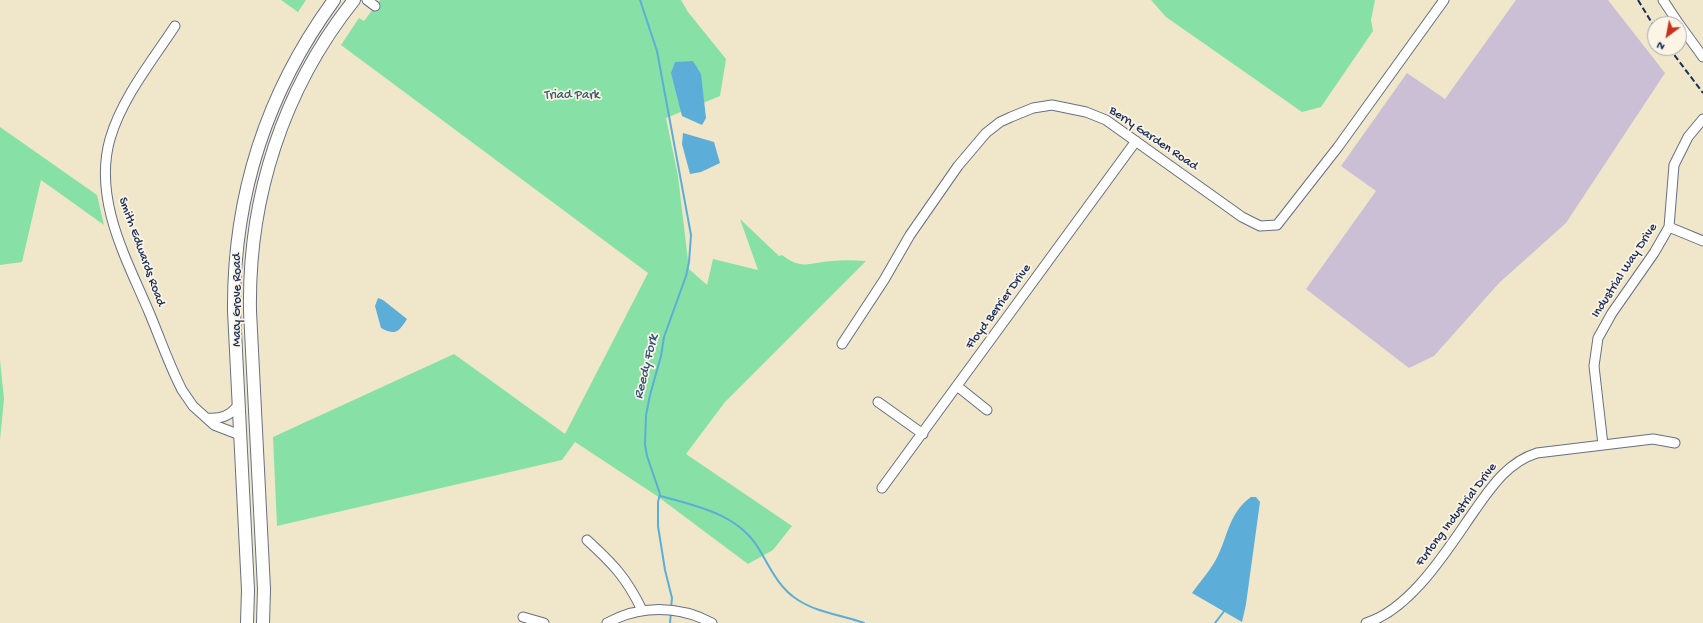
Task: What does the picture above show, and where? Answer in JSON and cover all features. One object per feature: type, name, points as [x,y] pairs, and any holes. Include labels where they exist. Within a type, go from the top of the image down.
[{"type":"main road","name":"Macy Grove Road","points":[[248,623],[248,590],[234,312],[238,229],[245,191],[256,151],[269,114],[286,77],[307,39],[334,0]]},
{"type":"main road","points":[[300,84],[323,31],[343,0]]},
{"type":"main road","name":"Macy Grove Road","points":[[263,623],[263,582],[249,290],[254,231],[261,194],[271,156],[284,120],[300,84],[327,36],[354,0]]},
{"type":"main road","points":[[234,312],[247,412],[250,420],[255,422]]},
{"type":"street","points":[[367,0],[375,6]]},
{"type":"street","name":"Berry Garden Road","points":[[842,344],[884,280],[910,235],[958,166],[986,133],[1000,122],[1033,108],[1052,105],[1068,107],[1086,112],[1106,120],[1242,217],[1260,226],[1277,225],[1338,147],[1444,0]]},
{"type":"street","points":[[1663,0],[1674,16]]},
{"type":"street","name":"Smith Edwards Road","points":[[175,26],[134,90],[115,126],[105,164],[106,188],[115,227],[177,381],[187,398],[207,418],[214,424],[240,435]]},
{"type":"street","points":[[1687,35],[1703,56]]},
{"type":"street","name":"Industrial Way Drive","points":[[1603,445],[1594,366],[1598,338],[1612,312],[1654,253],[1669,227],[1674,165],[1688,137],[1703,119]]},
{"type":"street","name":"Floyd Berrier Drive","points":[[882,488],[1136,141]]},
{"type":"street","points":[[1669,227],[1703,242]]},
{"type":"street","points":[[957,386],[987,410]]},
{"type":"street","points":[[878,402],[923,434]]},
{"type":"street","points":[[207,418],[226,416],[239,404]]},
{"type":"street","name":"Furlong Industrial Drive","points":[[1366,623],[1373,621],[1390,611],[1412,594],[1439,561],[1490,489],[1511,466],[1524,457],[1537,453],[1653,439],[1675,443]]},
{"type":"street","points":[[587,540],[623,576],[642,610]]},
{"type":"street","points":[[607,623],[624,615],[642,610],[660,608],[680,611],[697,616],[712,623]]},
{"type":"street","points":[[523,617],[544,623]]},
{"type":"shaded area","points":[[1516,0],[1608,0],[1647,50],[1647,56],[1652,56],[1665,73],[1566,223],[1499,283],[1434,356],[1409,368],[1306,289],[1376,191],[1341,166],[1407,73],[1445,99]]},
{"type":"green space","points":[[281,0],[306,0],[298,12]]},
{"type":"green space","name":"Triad Park","points":[[380,0],[681,0],[688,12],[726,59],[720,96],[666,118],[678,176],[689,269],[707,285],[713,259],[758,270],[740,219],[779,256],[782,255],[795,263],[805,264],[848,260],[866,261],[725,402],[686,454],[792,526],[773,550],[748,564],[657,496],[575,442],[562,460],[277,526],[273,437],[454,354],[565,434],[648,273],[341,45],[359,18],[364,21]]},
{"type":"green space","points":[[1151,0],[1375,0],[1371,20],[1373,31],[1321,107],[1302,112],[1166,17]]},
{"type":"green space","points":[[0,127],[97,195],[104,225],[41,180],[22,262],[0,265]]},
{"type":"green space","points":[[0,360],[4,399],[0,440]]},
{"type":"water","points":[[693,61],[701,74],[706,118],[702,125],[682,116],[671,73],[675,62]]},
{"type":"water","points":[[683,133],[714,142],[720,163],[701,172],[690,174],[682,144]]},
{"type":"water","points":[[378,298],[383,300],[407,319],[399,330],[390,332],[381,328],[375,306]]},
{"type":"water","points":[[1251,497],[1256,497],[1260,502],[1246,604],[1242,622],[1192,593],[1219,554],[1232,519],[1243,504]]},
{"type":"waterway","name":"Reedy Fork","points":[[640,0],[657,51],[691,235],[689,262],[686,276],[664,337],[661,356],[646,415],[645,445],[647,456],[660,494],[658,502],[658,526],[665,570],[672,598],[671,608]]},
{"type":"waterway","name":"Reedy Fork","points":[[660,496],[702,508],[728,519],[740,527],[750,537],[780,584],[791,595],[814,608],[864,623]]},
{"type":"waterway","points":[[1215,623],[1225,610]]},
{"type":"waterway","points":[[670,623],[671,612]]},
{"type":"railway","points":[[1638,0],[1648,16]]},
{"type":"railway","points":[[1675,56],[1703,93]]}]
